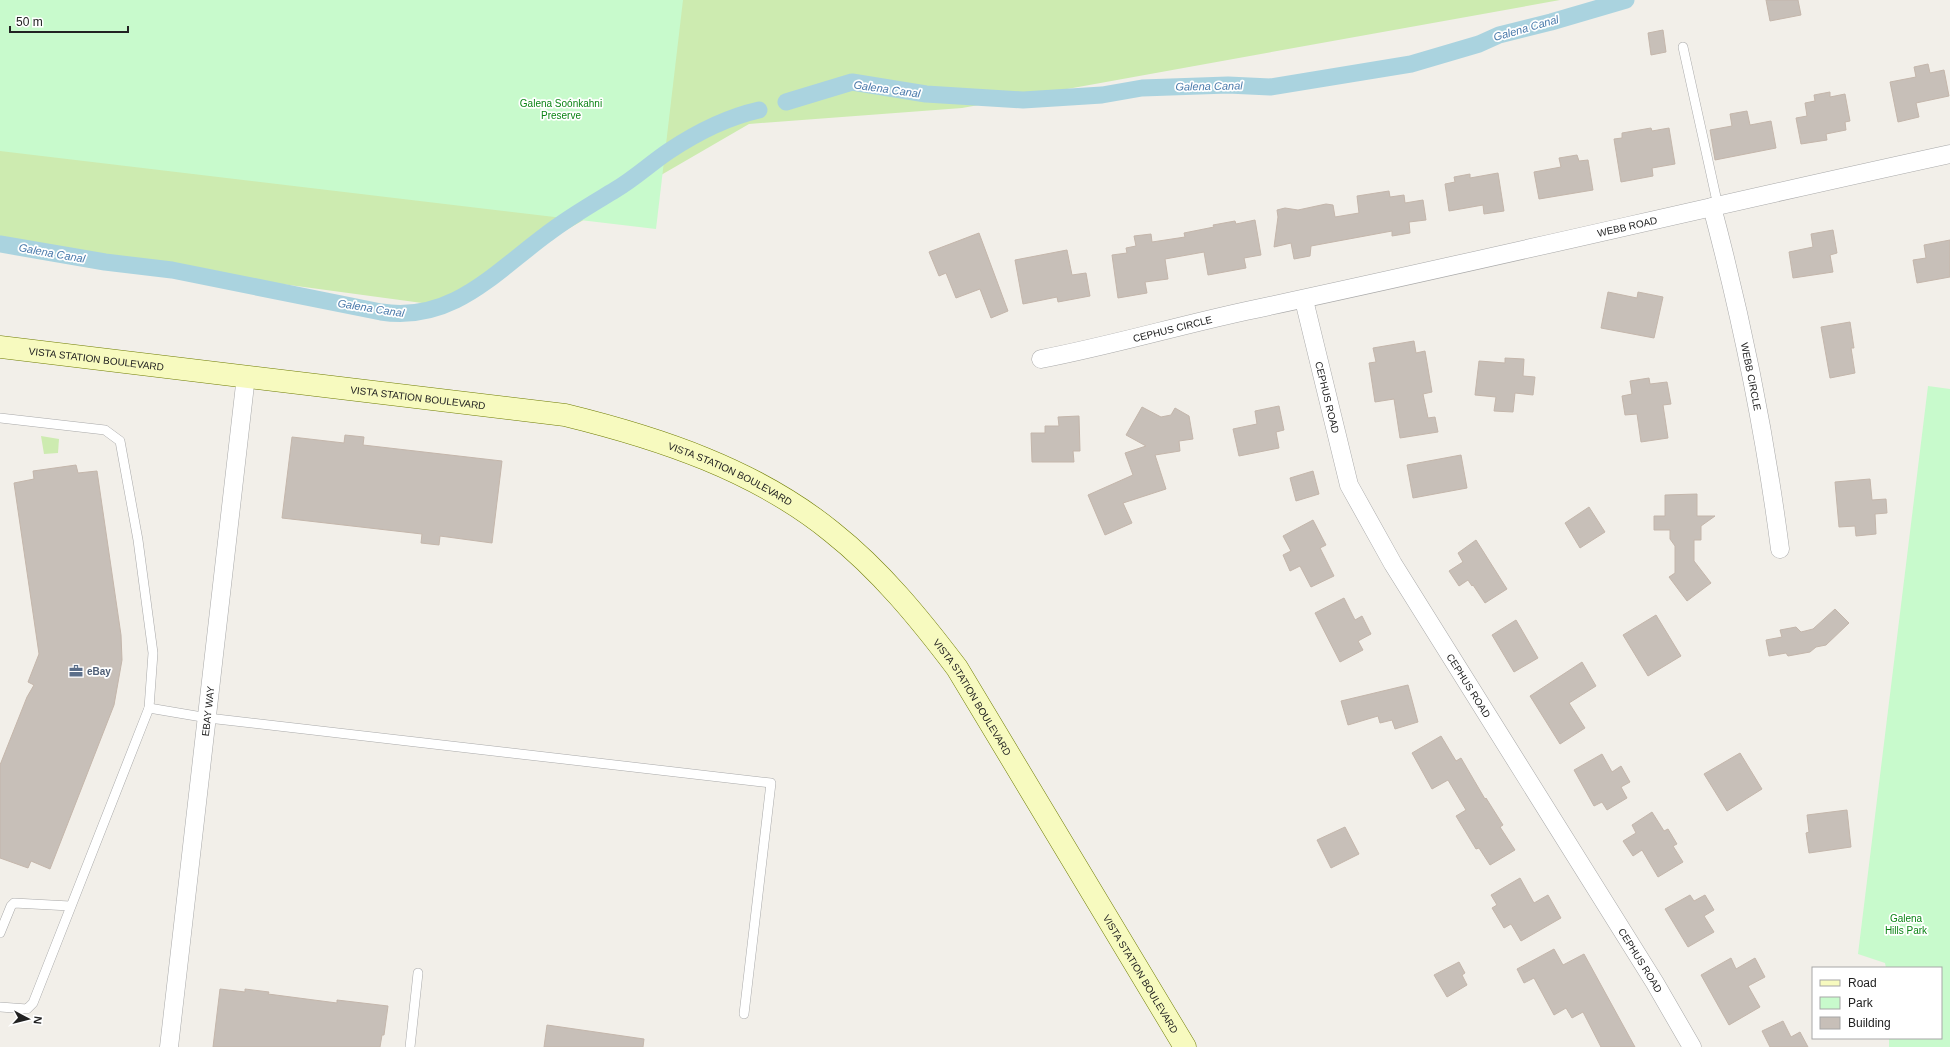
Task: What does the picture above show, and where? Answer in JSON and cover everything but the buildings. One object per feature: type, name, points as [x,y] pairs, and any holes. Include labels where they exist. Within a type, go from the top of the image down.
[{"type":"street","name":"WEBB ROAD","points":[[1304,300],[1950,154]]},
{"type":"street","name":"WEBB CIRCLE","points":[[1715,207],[1760,417],[1780,549]]},
{"type":"street","name":"CEPHUS CIRCLE","points":[[1040,359],[1156,331],[1304,300]]},
{"type":"street","name":"CEPHUS ROAD","points":[[1304,300],[1349,485],[1393,564],[1655,983],[1692,1047]]},
{"type":"street","name":"VISTA STATION BOULEVARD","points":[[0,346],[565,415],[641,435],[704,458],[748,479],[788,502],[832,532],[868,564],[927,629],[957,668],[1185,1047]]},
{"type":"street","name":"EBAY WAY","points":[[169,1047],[208,718],[246,376]]},
{"type":"lane","points":[[1683,47],[1715,207]]},
{"type":"lane","points":[[0,418],[105,430],[120,441],[138,540],[152,653],[149,708],[32,1006],[24,1010],[0,1007]]},
{"type":"lane","points":[[149,708],[208,718],[771,783],[744,1014]]},
{"type":"lane","points":[[0,933],[11,906],[14,903],[70,906]]},
{"type":"lane","points":[[410,1047],[418,973]]},
{"type":"green space","points":[[0,0],[1560,0],[962,108],[749,124],[437,305],[0,246]]},
{"type":"green space","name":"Galena Soónkahni Preserve","points":[[0,0],[683,0],[656,229],[0,151]]},
{"type":"green space","name":"Galena Hills Park","points":[[1928,386],[1950,389],[1950,1047],[1889,1047],[1889,1039],[1942,1039],[1942,967],[1886,967],[1885,963],[1858,954]]},
{"type":"green space","points":[[41,436],[59,439],[58,453],[44,454]]},
{"type":"waterway","name":"Galena Canal","points":[[786,102],[852,82],[926,94],[1023,100],[1102,95],[1142,88],[1228,85],[1270,87],[1411,64],[1479,44],[1499,35],[1551,22],[1626,0]]},
{"type":"waterway","name":"Galena Canal","points":[[0,244],[105,262],[172,270],[381,312],[406,313],[429,310],[451,302],[471,292],[555,228],[622,186],[679,144],[724,121],[759,110]]},
{"type":"place","name":"eBay","points":[[76,671]]}]
